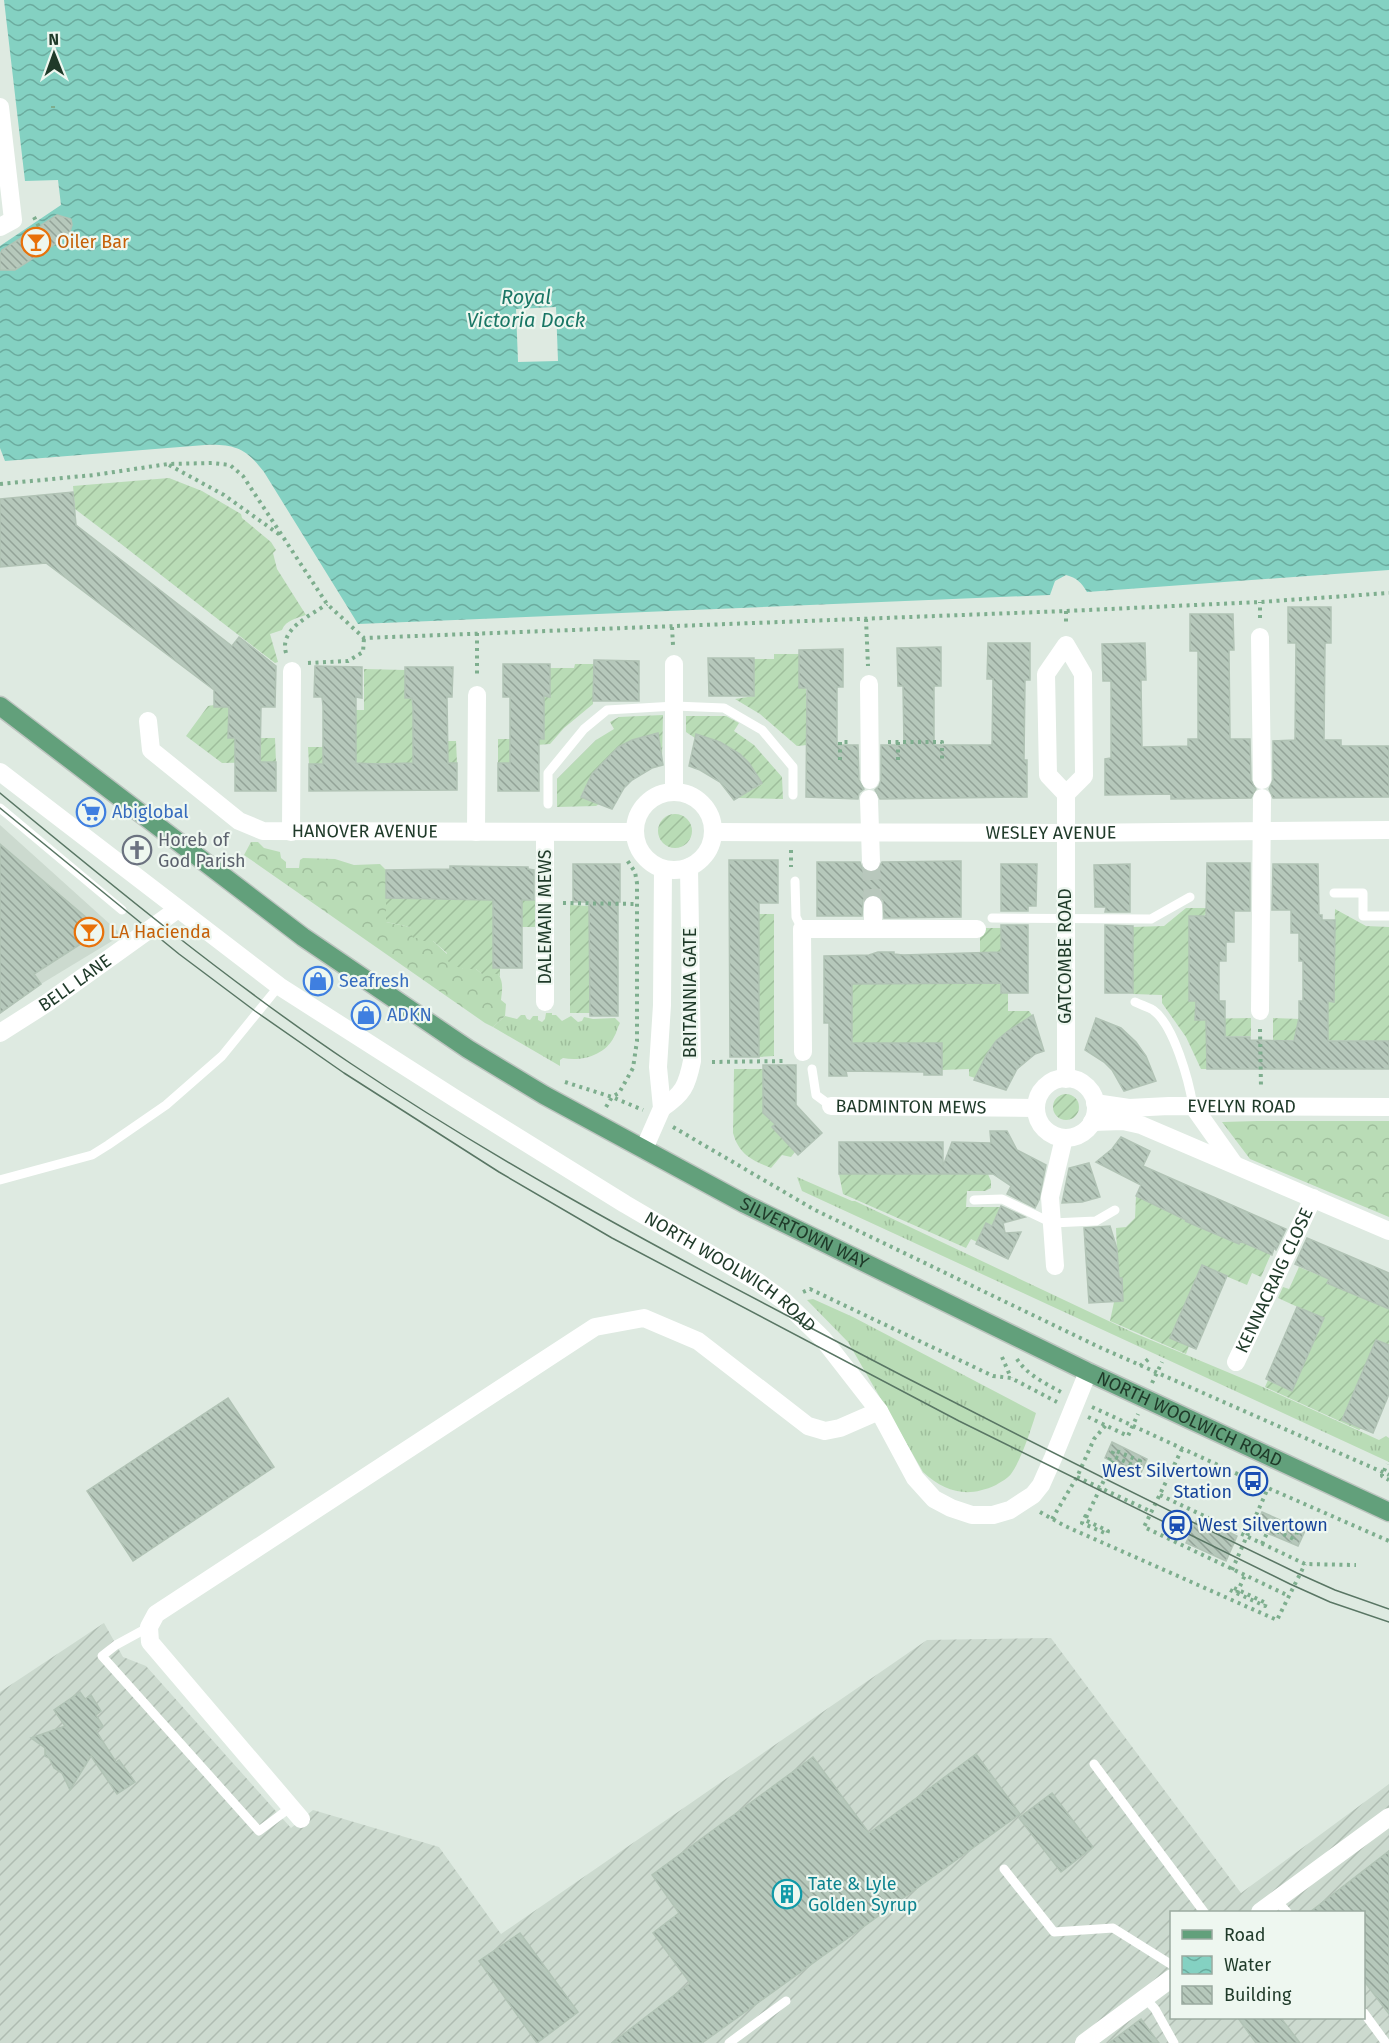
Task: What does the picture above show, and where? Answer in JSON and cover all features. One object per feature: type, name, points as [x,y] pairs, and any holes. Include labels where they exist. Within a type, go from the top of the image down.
[{"type":"main road","name":"SILVERTOWN WAY","points":[[0,706],[303,937],[468,1049],[727,1195],[1088,1372]]},
{"type":"main road","name":"NORTH WOOLWICH ROAD","points":[[1088,1372],[1389,1512]]},
{"type":"street","points":[[0,107],[13,220],[0,227]]},
{"type":"street","points":[[1260,637],[1262,789],[1260,1011]]},
{"type":"street","points":[[1066,645],[1083,674],[1084,776],[1065,795],[1048,775],[1046,674],[1066,645]]},
{"type":"street","points":[[674,664],[674,792]]},
{"type":"street","points":[[291,667],[291,832]]},
{"type":"street","points":[[868,684],[870,780]]},
{"type":"street","points":[[476,832],[477,695]]},
{"type":"street","name":"HANOVER AVENUE","points":[[148,721],[151,750],[239,820],[263,831],[634,832]]},
{"type":"street","name":"NORTH WOOLWICH ROAD","points":[[0,772],[279,986],[456,1100],[758,1282],[784,1301],[823,1339],[879,1411],[915,1478],[934,1499],[972,1515],[993,1515],[1023,1503],[1041,1485],[1088,1372]]},
{"type":"street","points":[[674,792],[687,794],[702,804],[711,820],[713,832],[706,853],[699,861],[689,867],[676,870],[663,869],[650,862],[636,843],[634,832],[636,820],[646,804],[662,794],[674,792]]},
{"type":"street","name":"GATCOMBE ROAD","points":[[1065,795],[1066,1079]]},
{"type":"street","points":[[869,799],[871,862]]},
{"type":"street","name":"WESLEY AVENUE","points":[[713,832],[1065,833],[1389,830]]},
{"type":"street","name":"DALEMAIN MEWS","points":[[545,832],[545,1002]]},
{"type":"street","name":"BRITANNIA GATE","points":[[654,1110],[676,1099],[683,1090],[692,1061],[689,867]]},
{"type":"street","name":"BRITANNIA GATE","points":[[644,1149],[654,1110],[658,1067],[662,1005],[663,869]]},
{"type":"street","points":[[873,905],[873,928]]},
{"type":"street","name":"BELL LANE","points":[[0,1033],[47,1003],[178,909]]},
{"type":"street","points":[[799,1057],[802,929],[984,924]]},
{"type":"street","points":[[1066,1079],[1076,1080],[1092,1093],[1095,1112],[1092,1122],[1081,1134],[1064,1138],[1056,1136],[1041,1125],[1036,1108],[1037,1099],[1048,1084],[1066,1079]]},
{"type":"street","name":"EVELYN ROAD","points":[[1095,1102],[1129,1108],[1389,1107]]},
{"type":"street","name":"BADMINTON MEWS","points":[[831,1106],[1036,1108]]},
{"type":"street","points":[[1193,1106],[1235,1165]]},
{"type":"street","points":[[1092,1122],[1123,1121],[1141,1125],[1389,1231]]},
{"type":"street","points":[[1055,1266],[1050,1197],[1064,1138]]},
{"type":"street","name":"KENNACRAIG CLOSE","points":[[1236,1362],[1313,1198]]},
{"type":"street","points":[[296,1813],[150,1642],[149,1627],[156,1614],[595,1327],[644,1318],[698,1341],[808,1426],[825,1431],[840,1428],[879,1411]]},
{"type":"street","points":[[1264,1911],[1281,1906],[1389,1818]]},
{"type":"street","points":[[1084,2043],[1170,1979]]},
{"type":"lane","points":[[548,804],[548,773],[584,729],[607,710],[675,706],[724,708],[762,730],[793,767],[793,795]]},
{"type":"lane","points":[[0,808],[122,910]]},
{"type":"lane","points":[[795,881],[796,917],[802,929]]},
{"type":"lane","points":[[1334,893],[1363,893],[1363,916],[1389,915]]},
{"type":"lane","points":[[984,924],[1065,919],[1151,918],[1190,897]]},
{"type":"lane","points":[[0,1180],[92,1155],[166,1105],[222,1056],[279,986]]},
{"type":"lane","points":[[1136,1002],[1154,1011],[1164,1024],[1178,1050],[1193,1106]]},
{"type":"lane","name":"BADMINTON MEWS","points":[[812,1069],[816,1095],[831,1106]]},
{"type":"lane","points":[[974,1200],[1002,1200],[1052,1223],[1096,1221],[1115,1210]]},
{"type":"lane","points":[[149,1627],[116,1645],[102,1656],[259,1831],[296,1813]]},
{"type":"lane","points":[[1094,1764],[1203,1911]]},
{"type":"lane","points":[[1004,1869],[1054,1932],[1113,1928],[1170,1964]]},
{"type":"lane","points":[[1145,1998],[1155,2009],[1174,2043]]},
{"type":"lane","points":[[729,2043],[786,2001]]},
{"type":"lane","points":[[1365,2014],[1386,2043]]},
{"type":"path","points":[[36,222],[39,227]]},
{"type":"path","points":[[0,484],[168,465],[212,463],[230,465],[243,476],[327,604],[364,638],[1260,602],[1389,593]]},
{"type":"path","points":[[168,465],[224,495],[283,537]]},
{"type":"path","points":[[327,604],[288,632],[284,646],[291,667],[348,662],[363,652],[364,638]]},
{"type":"path","points":[[866,619],[868,684]]},
{"type":"path","points":[[477,633],[477,695]]},
{"type":"path","points":[[840,760],[840,742],[845,742]]},
{"type":"path","points":[[898,760],[896,742],[942,742],[942,759]]},
{"type":"path","points":[[790,831],[791,878],[795,881]]},
{"type":"path","points":[[606,1107],[612,1097],[619,1093],[633,1068],[637,1041],[636,883],[635,872],[627,860]]},
{"type":"path","points":[[579,903],[636,904]]},
{"type":"path","points":[[1260,1011],[1261,1097]]},
{"type":"path","points":[[712,1062],[799,1057]]},
{"type":"path","points":[[528,1084],[558,1080],[654,1110]]},
{"type":"path","name":"SILVERTOWN WAY","points":[[672,1126],[815,1210],[1099,1347]]},
{"type":"path","name":"NORTH WOOLWICH ROAD","points":[[799,1294],[810,1289],[993,1376],[1011,1378],[1056,1402]]},
{"type":"path","name":"NORTH WOOLWICH ROAD","points":[[1099,1347],[1389,1475]]},
{"type":"path","points":[[1002,1357],[1011,1378]]},
{"type":"path","points":[[1140,1366],[1151,1357]]},
{"type":"path","points":[[1156,1373],[1162,1362]]},
{"type":"path","name":"NORTH WOOLWICH ROAD","points":[[1107,1415],[1389,1541]]},
{"type":"path","points":[[1053,1519],[1104,1424],[1128,1436],[1137,1416]]},
{"type":"path","points":[[1182,1449],[1144,1527],[1289,1596]]},
{"type":"path","points":[[1085,1517],[1108,1531],[1107,1534],[1082,1523],[1085,1517],[1101,1488],[1115,1457],[1137,1467],[1140,1461],[1114,1450],[1109,1460]]},
{"type":"path","points":[[1387,1464],[1382,1476],[1389,1480]]},
{"type":"path","points":[[1077,1477],[1152,1512]]},
{"type":"path","points":[[1232,1569],[1268,1488]]},
{"type":"path","points":[[1160,1495],[1305,1563],[1356,1565]]},
{"type":"path","points":[[1023,1503],[1053,1519],[1277,1620],[1305,1563]]},
{"type":"path","points":[[1261,1530],[1263,1525],[1266,1519],[1297,1533],[1294,1539],[1263,1525]]},
{"type":"path","points":[[1262,1544],[1274,1523]]},
{"type":"path","points":[[1235,1589],[1245,1575]]},
{"type":"path","points":[[1235,1589],[1266,1603],[1264,1606],[1235,1589]]},
{"type":"shaded area","points":[[0,825],[122,935],[41,984],[0,1014]]},
{"type":"shaded area","points":[[104,1623],[123,1657],[146,1666],[291,1828],[313,1810],[439,1847],[501,1934],[927,1640],[1051,1638],[1241,1893],[1389,1784],[1389,2043],[0,2043],[0,1692]]},
{"type":"green space","points":[[169,478],[202,491],[241,514],[242,518],[271,542],[276,550],[273,553],[277,569],[306,615],[292,620],[282,630],[270,634],[278,662],[275,663],[75,509],[73,486]]},
{"type":"green space","points":[[774,654],[799,654],[799,687],[806,688],[807,745],[797,746],[760,714],[735,699],[754,696],[754,659],[774,659]]},
{"type":"green space","points":[[575,664],[594,664],[593,704],[564,728],[550,744],[537,745],[537,763],[498,763],[498,739],[544,739],[542,696],[550,696],[550,668],[574,668]]},
{"type":"green space","points":[[364,669],[405,670],[405,697],[412,698],[413,709],[447,741],[456,741],[457,763],[309,764],[308,747],[322,747],[323,742],[356,742],[356,710],[364,710]]},
{"type":"green space","points":[[208,706],[229,707],[229,738],[275,738],[276,762],[222,763],[186,736]]},
{"type":"green space","points":[[663,715],[662,760],[657,733],[631,742],[602,763],[581,796],[599,804],[557,807],[557,779],[596,740],[614,729],[610,722],[619,717]]},
{"type":"green space","points":[[686,716],[726,716],[739,723],[734,731],[754,745],[782,777],[783,799],[737,798],[762,784],[753,770],[696,734],[695,738],[686,732]]},
{"type":"green space","points":[[675,814],[687,819],[692,831],[687,843],[675,848],[663,843],[658,831],[663,819]]},
{"type":"green space","points":[[251,842],[258,842],[264,848],[280,852],[281,858],[286,862],[286,868],[299,868],[300,860],[303,858],[335,859],[354,865],[380,864],[386,870],[386,922],[410,927],[418,938],[433,941],[463,969],[476,969],[482,974],[498,974],[502,983],[501,1000],[506,1004],[505,1016],[493,1027],[485,1023],[244,855]]},
{"type":"green space","points":[[386,898],[535,900],[535,927],[493,927],[493,968],[500,968],[500,977],[498,974],[482,974],[476,969],[463,969],[450,964],[446,958],[447,953],[433,941],[413,938],[410,927],[386,922]]},
{"type":"green space","points":[[570,905],[589,906],[590,1013],[570,1013]]},
{"type":"green space","points":[[1186,908],[1206,908],[1207,911],[1204,916],[1189,916],[1189,941],[1196,942],[1189,961],[1189,1000],[1196,1001],[1195,1019],[1251,1018],[1251,1036],[1207,1037],[1207,1069],[1201,1069],[1186,1037],[1162,1003],[1162,995],[1133,994],[1133,927],[1164,926]]},
{"type":"green space","points":[[1335,909],[1366,926],[1389,927],[1389,1041],[1273,1040],[1273,1018],[1328,1020],[1328,1001],[1333,1002]]},
{"type":"green space","points":[[759,914],[774,914],[774,1056],[759,1057]]},
{"type":"green space","points":[[980,928],[1001,928],[1001,992],[1008,993],[1008,1011],[1029,1011],[1034,1018],[1006,1035],[999,1042],[986,1058],[975,1078],[969,1076],[969,1069],[942,1070],[831,1043],[852,1022],[852,955],[869,984],[902,984],[980,955]]},
{"type":"green space","points":[[546,1013],[556,1015],[562,1021],[571,1016],[578,1022],[584,1017],[615,1018],[620,1023],[610,1043],[599,1053],[578,1059],[563,1058],[560,1060],[560,1066],[493,1027],[505,1016],[517,1019],[525,1015],[530,1020],[533,1016],[538,1016],[538,1020],[542,1022]]},
{"type":"green space","points":[[734,1069],[763,1069],[763,1113],[775,1124],[773,1127],[795,1152],[791,1157],[782,1155],[771,1168],[757,1162],[742,1151],[733,1133]]},
{"type":"green space","points":[[1066,1094],[1075,1098],[1079,1107],[1075,1116],[1066,1120],[1057,1116],[1053,1107],[1057,1098]]},
{"type":"green space","points":[[1389,1121],[1389,1217],[1250,1159],[1222,1122]]},
{"type":"green space","points":[[839,1174],[988,1174],[991,1188],[985,1191],[967,1191],[966,1207],[1001,1207],[992,1225],[986,1223],[977,1242],[971,1239],[966,1248],[843,1194]]},
{"type":"green space","points":[[797,1177],[855,1201],[1134,1333],[1256,1384],[1379,1440],[1386,1436],[1389,1438],[1389,1462],[802,1191]]},
{"type":"green space","points":[[1207,1195],[1195,1225],[1239,1244],[1240,1241],[1271,1254],[1261,1277],[1252,1273],[1247,1285],[1202,1266],[1171,1338],[1189,1346],[1186,1354],[1110,1321],[1114,1302],[1123,1301],[1122,1278],[1118,1278],[1116,1228],[1126,1227],[1135,1218],[1136,1196],[1183,1218]]},
{"type":"green space","points":[[1299,1267],[1329,1279],[1328,1283],[1389,1309],[1389,1345],[1376,1340],[1342,1419],[1361,1428],[1359,1430],[1265,1387],[1268,1380],[1292,1391],[1324,1319],[1278,1298],[1283,1287],[1289,1289]]},
{"type":"green space","points":[[813,1299],[853,1317],[1036,1413],[1022,1454],[1010,1475],[986,1489],[967,1492],[940,1485],[923,1472],[848,1342],[807,1300]]},
{"type":"water","name":"Royal Victoria Dock","points":[[4,0],[1389,0],[1389,570],[1087,592],[1078,581],[1066,575],[1055,581],[1050,595],[358,624],[264,472],[239,449],[224,445],[205,445],[5,461],[0,448],[0,246],[61,205],[58,180],[25,181]]},
{"type":"pier","points":[[556,307],[558,361],[518,362],[516,309]]},
{"type":"building","name":"Oiler Bar","points":[[57,215],[71,219],[69,235],[15,270],[0,270],[2,250]]},
{"type":"building","points":[[73,492],[76,525],[232,646],[239,637],[276,666],[275,707],[261,707],[260,762],[276,762],[276,791],[235,791],[235,738],[228,738],[229,707],[214,707],[214,690],[46,563],[0,567],[0,499]]},
{"type":"building","points":[[1288,607],[1331,607],[1331,643],[1325,643],[1324,740],[1341,740],[1341,746],[1389,746],[1389,797],[1273,798],[1269,789],[1273,780],[1273,741],[1295,740],[1296,643],[1288,643]]},
{"type":"building","points":[[1190,614],[1233,614],[1234,650],[1229,650],[1230,739],[1250,739],[1251,780],[1256,789],[1251,798],[1171,799],[1171,794],[1105,795],[1105,759],[1111,758],[1111,681],[1103,681],[1102,644],[1145,643],[1146,680],[1141,680],[1142,747],[1188,746],[1188,739],[1198,739],[1198,651],[1190,651]]},
{"type":"building","points":[[988,643],[1030,643],[1030,680],[1025,680],[1024,760],[1027,760],[1027,797],[880,799],[875,790],[881,780],[881,745],[904,745],[903,686],[898,686],[897,648],[941,647],[941,686],[934,686],[934,745],[992,745],[993,679],[987,679]]},
{"type":"building","points":[[843,649],[843,687],[837,687],[837,745],[858,745],[859,780],[864,789],[859,793],[858,799],[806,797],[807,688],[799,688],[799,650]]},
{"type":"building","points":[[708,658],[754,658],[754,696],[709,696]]},
{"type":"building","points":[[594,660],[639,661],[639,701],[593,701]]},
{"type":"building","points":[[503,664],[550,664],[550,697],[544,696],[544,739],[539,739],[539,791],[498,791],[498,763],[510,763],[510,697],[503,697]]},
{"type":"building","points":[[315,666],[362,667],[362,698],[356,697],[356,763],[377,764],[413,763],[413,707],[412,698],[405,698],[405,667],[453,667],[452,697],[447,697],[448,763],[457,763],[457,790],[309,791],[309,764],[323,764],[323,706],[322,697],[314,697]]},
{"type":"building","points":[[658,733],[663,765],[652,768],[632,780],[624,788],[612,809],[581,797],[592,774],[618,747],[632,740]]},
{"type":"building","points":[[696,734],[720,742],[740,754],[762,783],[734,800],[720,782],[689,766]]},
{"type":"building","points":[[0,844],[94,924],[93,936],[34,974],[41,984],[0,1013]]},
{"type":"building","points":[[729,860],[778,860],[778,903],[759,903],[759,1057],[730,1057]]},
{"type":"building","points":[[961,861],[961,917],[884,918],[883,900],[874,894],[868,895],[863,900],[862,916],[817,916],[817,862],[860,862],[862,868],[871,873],[877,871],[882,862]]},
{"type":"building","points":[[1207,863],[1250,863],[1250,911],[1234,911],[1234,942],[1226,942],[1226,961],[1219,961],[1219,1001],[1225,1001],[1225,1037],[1294,1041],[1299,1018],[1299,1001],[1303,1001],[1303,961],[1299,961],[1299,933],[1291,933],[1291,910],[1272,910],[1273,864],[1318,864],[1319,915],[1322,915],[1322,920],[1335,920],[1334,1002],[1328,1001],[1328,1041],[1389,1041],[1389,1069],[1207,1069],[1206,1020],[1195,1020],[1196,1001],[1189,1001],[1189,916],[1206,916]]},
{"type":"building","points":[[573,864],[620,864],[618,1016],[590,1016],[589,902],[573,902]]},
{"type":"building","points":[[1001,864],[1037,864],[1036,906],[1028,906],[1028,911],[1001,911]]},
{"type":"building","points":[[1130,864],[1130,912],[1105,912],[1106,907],[1095,907],[1094,865]]},
{"type":"building","points":[[450,866],[528,867],[534,870],[534,900],[522,900],[522,968],[493,968],[493,900],[386,898],[386,870],[450,869]]},
{"type":"building","points":[[1001,925],[1028,925],[1028,993],[1001,993],[1001,983],[852,984],[852,1043],[942,1043],[942,1075],[924,1075],[924,1072],[846,1071],[847,1076],[829,1076],[829,1023],[824,1023],[824,956],[869,955],[878,952],[894,952],[894,954],[903,955],[1001,952]]},
{"type":"building","points":[[1105,925],[1133,926],[1133,993],[1105,993]]},
{"type":"building","points":[[1033,1015],[1044,1051],[1035,1054],[1017,1069],[1006,1090],[974,1080],[996,1041]]},
{"type":"building","points":[[1096,1018],[1121,1028],[1136,1042],[1146,1056],[1156,1081],[1124,1091],[1112,1070],[1085,1050]]},
{"type":"building","points":[[763,1065],[796,1065],[796,1105],[822,1133],[798,1155],[772,1127],[775,1124],[763,1113]]},
{"type":"building","points":[[990,1131],[1007,1131],[1017,1150],[1046,1165],[1039,1200],[1035,1208],[1007,1194],[1011,1186],[993,1174],[839,1174],[839,1142],[943,1142],[943,1166],[952,1142],[991,1143]]},
{"type":"building","points":[[1121,1137],[1150,1151],[1143,1166],[1286,1229],[1276,1250],[1274,1248],[1272,1255],[1240,1241],[1239,1244],[1185,1221],[1188,1221],[1136,1196],[1141,1185],[1096,1162],[1112,1149]]},
{"type":"building","points":[[1089,1163],[1100,1197],[1082,1202],[1062,1203],[1069,1168]]},
{"type":"building","points":[[1001,1206],[1025,1217],[1003,1223],[1005,1233],[1021,1232],[1008,1259],[976,1244],[986,1223],[992,1226]]},
{"type":"building","points":[[1110,1226],[1117,1249],[1123,1301],[1089,1303],[1084,1228]]},
{"type":"building","points":[[1307,1238],[1389,1273],[1389,1309],[1327,1283],[1329,1279],[1295,1264]]},
{"type":"building","points":[[1202,1265],[1227,1276],[1196,1349],[1170,1338]]},
{"type":"building","points":[[1297,1307],[1324,1318],[1292,1391],[1266,1379]]},
{"type":"building","points":[[1376,1340],[1389,1345],[1389,1394],[1373,1433],[1342,1420]]},
{"type":"building","points":[[228,1398],[274,1467],[133,1561],[87,1491]]},
{"type":"building","points":[[1112,1442],[1147,1459],[1140,1475],[1105,1458]]},
{"type":"building","points":[[1262,1512],[1305,1531],[1298,1546],[1255,1528]]},
{"type":"building","points":[[1198,1517],[1237,1536],[1226,1561],[1186,1543]]},
{"type":"building","points":[[80,1692],[85,1699],[91,1695],[101,1711],[96,1715],[103,1726],[96,1731],[116,1762],[119,1760],[135,1782],[117,1794],[91,1756],[70,1790],[62,1773],[54,1768],[49,1758],[45,1756],[45,1748],[31,1738],[65,1726],[54,1710]]},
{"type":"building","name":"Tate & Lyle Golden Syrup","points":[[976,1754],[1020,1814],[702,2043],[612,2043],[690,1983],[653,1933],[679,1913],[652,1875],[813,1757],[869,1833]]},
{"type":"building","points":[[1052,1793],[1093,1847],[1061,1872],[1019,1818]]},
{"type":"building","points":[[1389,1851],[1389,2014],[1365,1982],[1365,1911],[1311,1911]]},
{"type":"building","points":[[520,1933],[578,2012],[537,2043],[479,1961]]},
{"type":"building","points":[[1141,2019],[1159,2043],[1109,2043]]},
{"type":"building","points":[[1239,2019],[1282,2019],[1300,2043],[1256,2043]]},
{"type":"tunnel","points":[[871,862],[873,905]]},
{"type":"tram line","points":[[0,793],[129,898],[305,1032],[403,1098],[510,1163],[730,1286],[1040,1446],[1297,1573],[1335,1590],[1389,1609]]},
{"type":"tram line","points":[[0,808],[179,954],[255,1011],[344,1073],[499,1172],[612,1238],[959,1421],[1290,1584],[1330,1602],[1389,1622]]},
{"type":"place","name":"Oiler Bar","points":[[36,242]]},
{"type":"place","name":"Abiglobal","points":[[91,812]]},
{"type":"place","name":"Horeb of God Parish","points":[[137,850]]},
{"type":"place","name":"LA Hacienda","points":[[89,932]]},
{"type":"place","name":"Seafresh","points":[[318,981]]},
{"type":"place","name":"ADKN","points":[[366,1015]]},
{"type":"place","name":"West Silvertown Station","points":[[1253,1481]]},
{"type":"place","name":"West Silvertown","points":[[1177,1525]]},
{"type":"place","name":"Tate & Lyle Golden Syrup","points":[[787,1894]]}]
